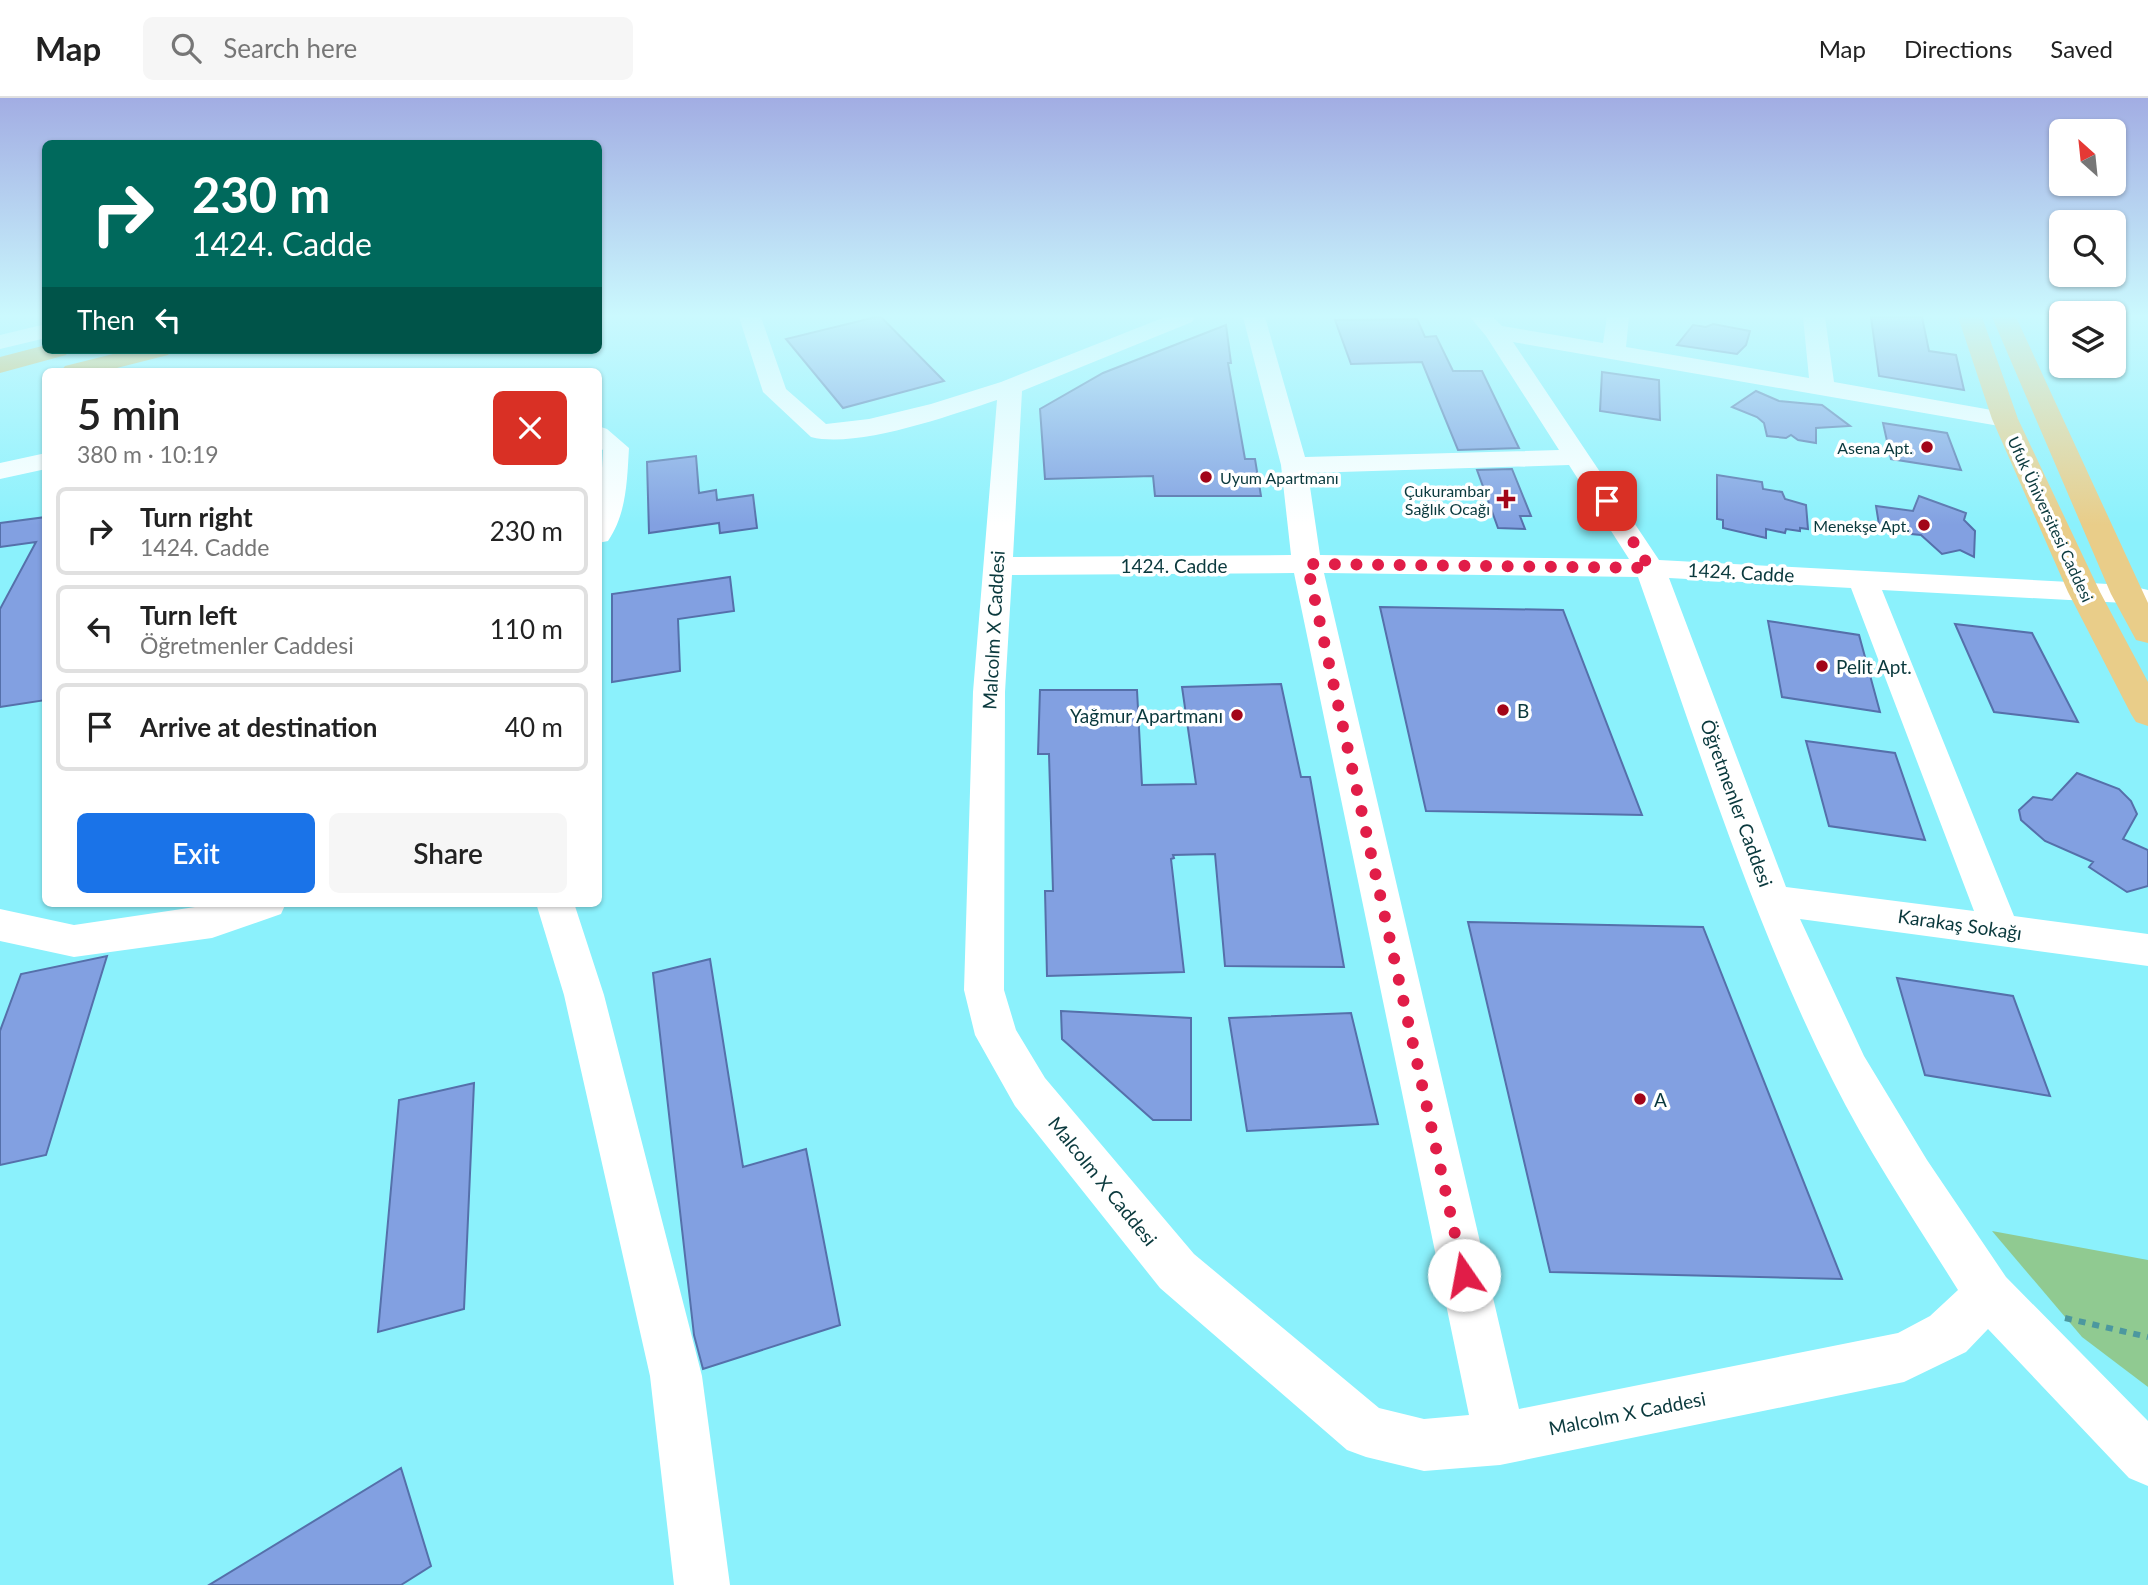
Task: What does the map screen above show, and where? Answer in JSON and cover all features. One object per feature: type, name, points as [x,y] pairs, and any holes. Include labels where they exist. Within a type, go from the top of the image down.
[{"type":"main road","name":"Ufuk Üniversitesi Caddesi","points":[[1994,386],[2005,419],[2084,592],[2148,714]]},
{"type":"main road","name":"Ufuk Üniversitesi Caddesi","points":[[2038,386],[2138,597],[2148,633]]},
{"type":"street","points":[[773,386],[775,393],[820,432],[867,428],[946,408],[1010,387]]},
{"type":"street","points":[[1273,386],[1294,465],[1307,564],[1500,1439]]},
{"type":"street","name":"Öğretmenler Caddesi","points":[[1531,386],[1650,568],[1772,900],[1849,1069],[1911,1175],[1989,1294],[2148,1459]]},
{"type":"street","points":[[1813,386],[2005,419]]},
{"type":"street","name":"Malcolm X Caddesi","points":[[1010,387],[989,692],[984,990],[996,1035],[1030,1092],[1177,1271],[1366,1431],[1424,1445],[1500,1439],[1904,1357],[1948,1334],[1989,1294]]},
{"type":"street","points":[[602,437],[616,448],[612,500],[602,525]]},
{"type":"street","points":[[1294,465],[1579,457]]},
{"type":"street","points":[[0,471],[42,462]]},
{"type":"street","name":"1424. Cadde","points":[[997,566],[1307,564],[1650,568],[1862,578],[2138,597]]},
{"type":"street","points":[[1862,578],[2000,929]]},
{"type":"street","name":"Karakaş Sokağı","points":[[1772,900],[2148,950]]},
{"type":"street","points":[[0,925],[74,941],[212,922],[255,907]]},
{"type":"street","points":[[556,907],[584,995],[676,1376],[702,1585]]},
{"type":"street","name":"Öğretmenler Caddesi","points":[[1989,1294],[2148,1422]]},
{"type":"path","points":[[2065,1318],[2148,1337]]},
{"type":"green space","points":[[1992,1231],[2148,1260],[2148,1387],[2082,1337]]},
{"type":"building","points":[[825,386],[924,386],[843,408]]},
{"type":"building","points":[[1080,386],[1232,386],[1245,459],[1255,459],[1261,496],[1155,496],[1153,476],[1045,479],[1040,409]]},
{"type":"building","points":[[1432,386],[1489,386],[1519,448],[1458,450]]},
{"type":"building","points":[[1601,386],[1659,386],[1660,420],[1600,411]]},
{"type":"building","points":[[1942,386],[1963,386],[1964,390]]},
{"type":"building","points":[[1756,391],[1779,401],[1822,405],[1850,426],[1816,428],[1816,443],[1798,440],[1791,435],[1786,438],[1767,436],[1764,423],[1757,417],[1732,407]]},
{"type":"building","name":"Asena Apt.","points":[[1883,423],[1947,433],[1961,470],[1891,459]]},
{"type":"building","points":[[696,456],[699,493],[716,490],[717,500],[753,495],[757,528],[720,533],[719,523],[649,533],[647,462]]},
{"type":"building","name":"Çukurambar Sağlık Ocağı","points":[[1512,469],[1531,516],[1520,516],[1525,529],[1498,528],[1477,470]]},
{"type":"building","points":[[1717,475],[1762,482],[1763,489],[1782,492],[1785,499],[1806,505],[1808,529],[1786,529],[1785,533],[1766,529],[1766,538],[1723,528],[1723,520],[1717,519]]},
{"type":"building","name":"Menekşe Apt.","points":[[1919,496],[1966,513],[1964,520],[1975,531],[1974,557],[1960,550],[1942,554],[1921,535],[1880,531],[1876,506],[1913,511]]},
{"type":"building","points":[[42,518],[42,701],[0,707],[0,609],[36,542],[0,547],[0,523]]},
{"type":"building","points":[[730,577],[734,611],[678,619],[680,671],[612,682],[612,594]]},
{"type":"building","name":"B","points":[[1380,607],[1563,610],[1642,815],[1426,811]]},
{"type":"building","name":"Pelit Apt.","points":[[1768,621],[1859,635],[1880,712],[1782,697]]},
{"type":"building","points":[[1955,624],[2032,633],[2078,722],[1994,712]]},
{"type":"building","points":[[1281,684],[1301,777],[1310,777],[1344,967],[1225,966],[1215,854],[1173,855],[1174,858],[1171,859],[1184,972],[1047,976],[1045,891],[1053,891],[1049,754],[1038,754],[1040,690],[1137,690],[1142,785],[1196,784],[1182,687]]},
{"type":"building","points":[[1806,741],[1895,753],[1925,840],[1829,826]]},
{"type":"building","points":[[2077,773],[2119,789],[2131,801],[2137,814],[2123,839],[2148,850],[2148,886],[2127,892],[2089,867],[2093,862],[2045,841],[2021,820],[2019,810],[2033,797],[2052,800]]},
{"type":"building","name":"A","points":[[1468,922],[1703,927],[1842,1279],[1550,1272]]},
{"type":"building","points":[[107,956],[46,1155],[0,1165],[0,1031],[21,974]]},
{"type":"building","points":[[710,959],[743,1167],[806,1149],[840,1325],[703,1369],[694,1335],[653,973]]},
{"type":"building","points":[[1897,978],[2013,996],[2050,1096],[1925,1075]]},
{"type":"building","points":[[1061,1011],[1191,1018],[1191,1120],[1153,1120],[1062,1039]]},
{"type":"building","points":[[1351,1013],[1378,1124],[1247,1131],[1229,1018]]},
{"type":"building","points":[[474,1083],[464,1309],[378,1332],[399,1100]]},
{"type":"building","points":[[401,1468],[431,1566],[401,1585],[209,1585]]},
{"type":"place","name":"Asena Apt.","points":[[1927,447]]},
{"type":"place","name":"Uyum Apartmanı","points":[[1206,477]]},
{"type":"place","name":"Çukurambar Sağlık Ocağı","points":[[1506,499]]},
{"type":"place","name":"Menekşe Apt.","points":[[1924,525]]},
{"type":"place","name":"Pelit Apt.","points":[[1822,666]]},
{"type":"place","name":"B","points":[[1503,710]]},
{"type":"place","name":"Yağmur Apartmanı","points":[[1237,715]]},
{"type":"place","name":"A","points":[[1640,1099]]},
{"type":"route","points":[[1464,1275],[1307,564],[1650,568],[1607,501]]}]
